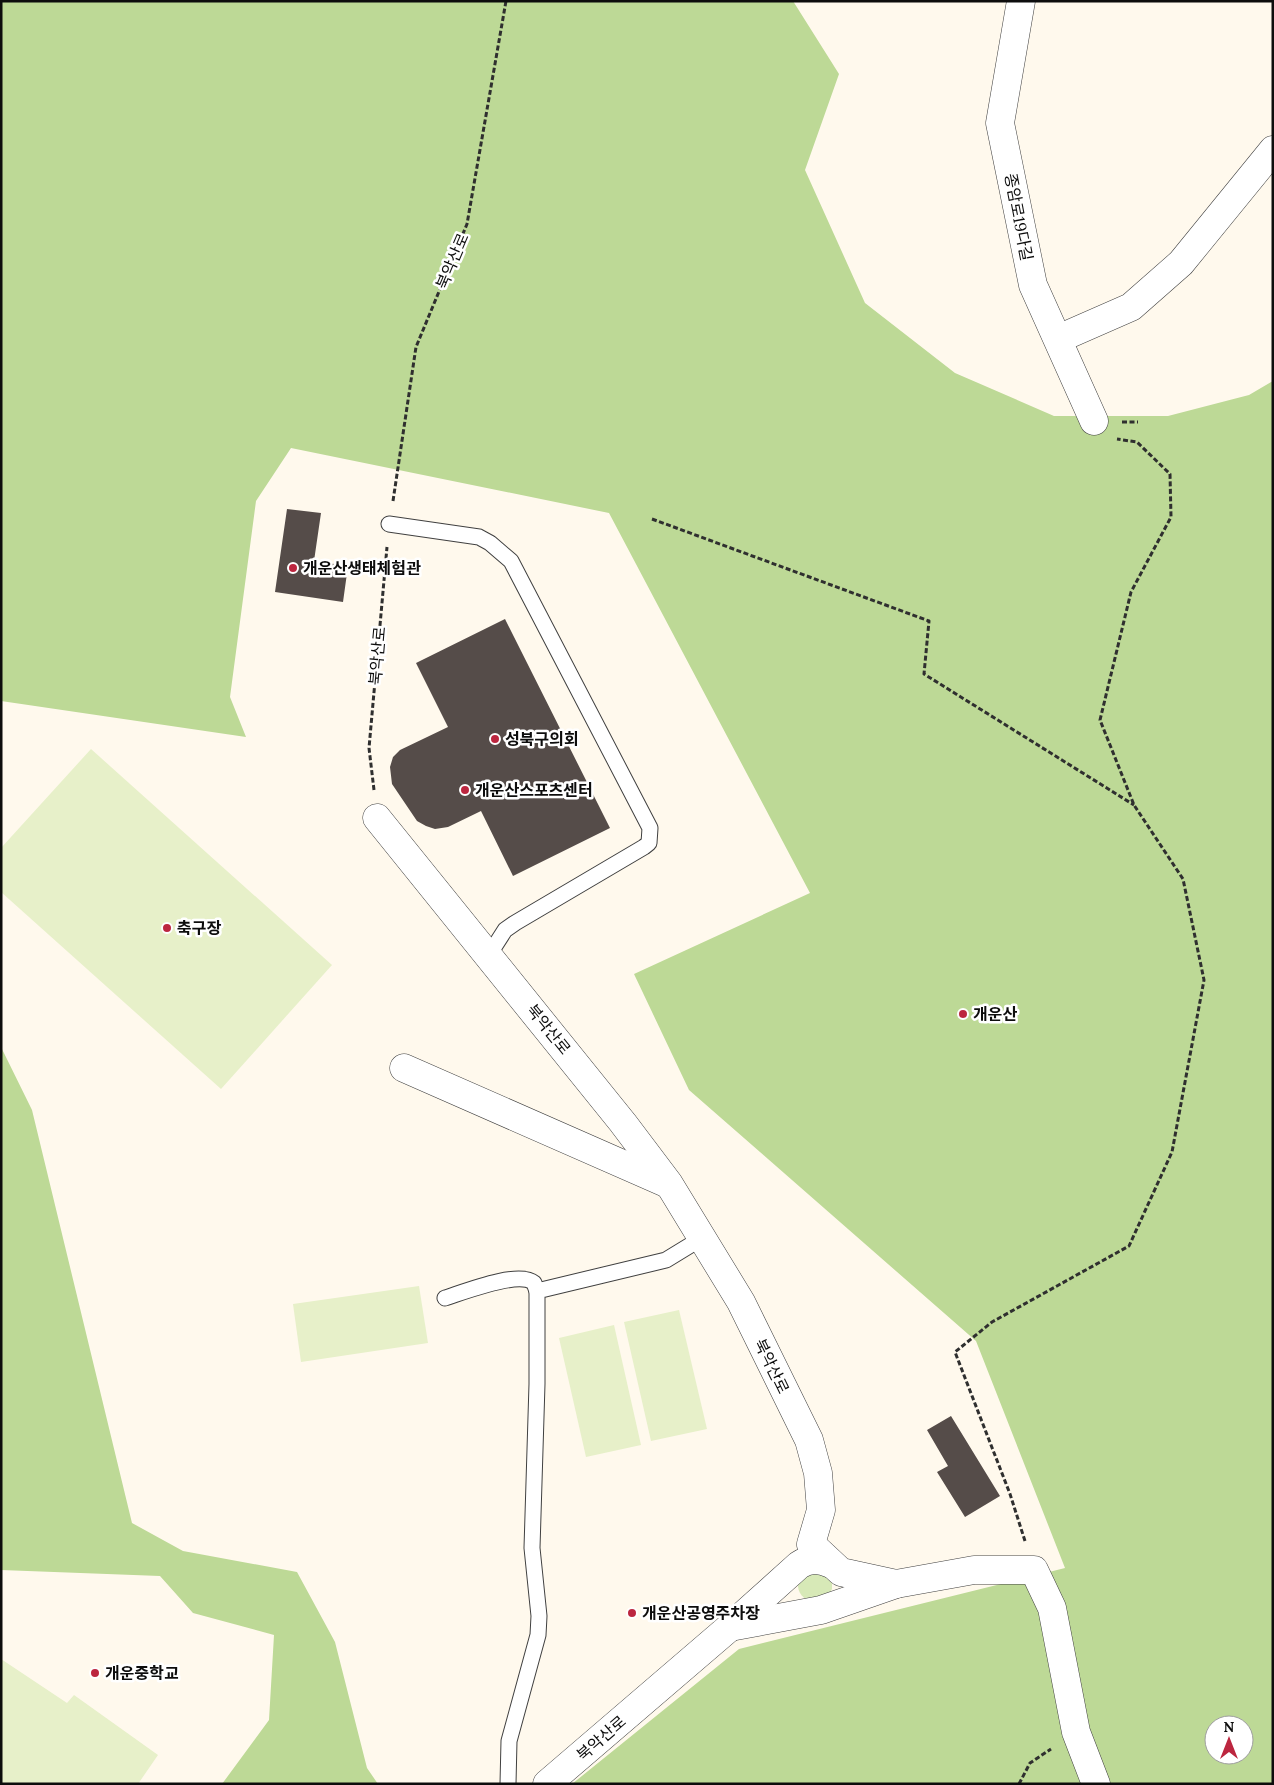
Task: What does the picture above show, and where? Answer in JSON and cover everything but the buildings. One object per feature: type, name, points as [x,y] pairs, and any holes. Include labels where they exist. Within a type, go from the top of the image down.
[{"type":"street","name":"종암로19다길","points":[[1020,1],[1000,123],[1033,285],[1094,421]]},
{"type":"street","points":[[1058,339],[1131,307],[1181,264],[1273,150]]},
{"type":"street","name":"북악산로","points":[[378,818],[623,1123],[668,1184],[741,1302],[808,1440],[820,1490],[820,1510],[799,1562]]},
{"type":"street","points":[[404,1068],[668,1184]]},
{"type":"street","points":[[799,1562],[836,1568],[896,1584],[974,1570],[1034,1570],[1052,1608],[1076,1732],[1096,1784]]},
{"type":"street","points":[[799,1562],[784,1589],[787,1604],[798,1612],[806,1613]]},
{"type":"street","points":[[730,1628],[799,1562]]},
{"type":"street","points":[[836,1568],[846,1585],[845,1591],[837,1604]]},
{"type":"street","name":"북악산로","points":[[547,1784],[730,1628],[806,1613],[896,1584]]},
{"type":"lane","points":[[389,524],[479,537],[490,543],[511,561],[650,828],[648,844],[644,848],[515,923],[505,930],[489,954]]},
{"type":"lane","points":[[537,1291],[666,1260],[702,1238]]},
{"type":"lane","points":[[445,1298],[511,1279],[523,1278],[534,1283],[537,1291],[537,1384],[532,1548],[539,1616],[538,1635],[509,1740],[508,1784]]},
{"type":"path","name":"북악산로","points":[[378,818],[369,748],[389,524],[416,347],[467,224],[506,1]]},
{"type":"path","points":[[1094,421],[1138,422]]},
{"type":"path","points":[[1034,1570],[1010,1494],[955,1352],[992,1322],[1129,1246],[1172,1152],[1204,980],[1183,879],[1134,805],[1100,720],[1131,592],[1171,517],[1170,474],[1137,442],[1108,438],[1094,421]]},
{"type":"path","points":[[652,519],[929,621],[924,674],[1134,805]]},
{"type":"path","points":[[1019,1784],[1030,1763],[1076,1732]]},
{"type":"green space","points":[[1,1],[793,1],[839,74],[805,170],[865,303],[955,373],[1054,416],[1168,416],[1249,395],[1273,381],[1273,1784],[572,1784],[739,1649],[1065,1568],[976,1341],[689,1090],[634,974],[810,893],[609,513],[291,448],[256,501],[230,697],[246,737],[1,701]]},
{"type":"green space","name":"축구장","points":[[91,749],[332,965],[221,1089],[1,892],[1,848]]},
{"type":"green space","points":[[1,1047],[32,1110],[132,1523],[183,1551],[297,1572],[335,1642],[367,1768],[378,1784],[222,1784],[269,1720],[274,1635],[193,1613],[160,1576],[1,1570]]},
{"type":"green space","points":[[419,1286],[428,1343],[301,1362],[293,1304]]},
{"type":"green space","points":[[679,1310],[707,1429],[651,1441],[624,1322]]},
{"type":"green space","points":[[614,1325],[641,1445],[586,1457],[559,1338]]},
{"type":"green space","points":[[811,1568],[832,1580],[832,1589],[828,1597],[810,1602],[800,1593],[798,1579]]},
{"type":"green space","points":[[1,1659],[67,1703],[74,1695],[158,1755],[138,1784],[1,1784]]},
{"type":"place","name":"개운산생태체험관","points":[[293,568]]},
{"type":"place","name":"성북구의회","points":[[495,739]]},
{"type":"place","name":"개운산스포츠센터","points":[[465,790]]},
{"type":"place","name":"축구장","points":[[167,928]]},
{"type":"place","name":"개운산","points":[[963,1014]]},
{"type":"place","name":"개운산공영주차장","points":[[632,1613]]},
{"type":"place","name":"개운중학교","points":[[95,1673]]}]
